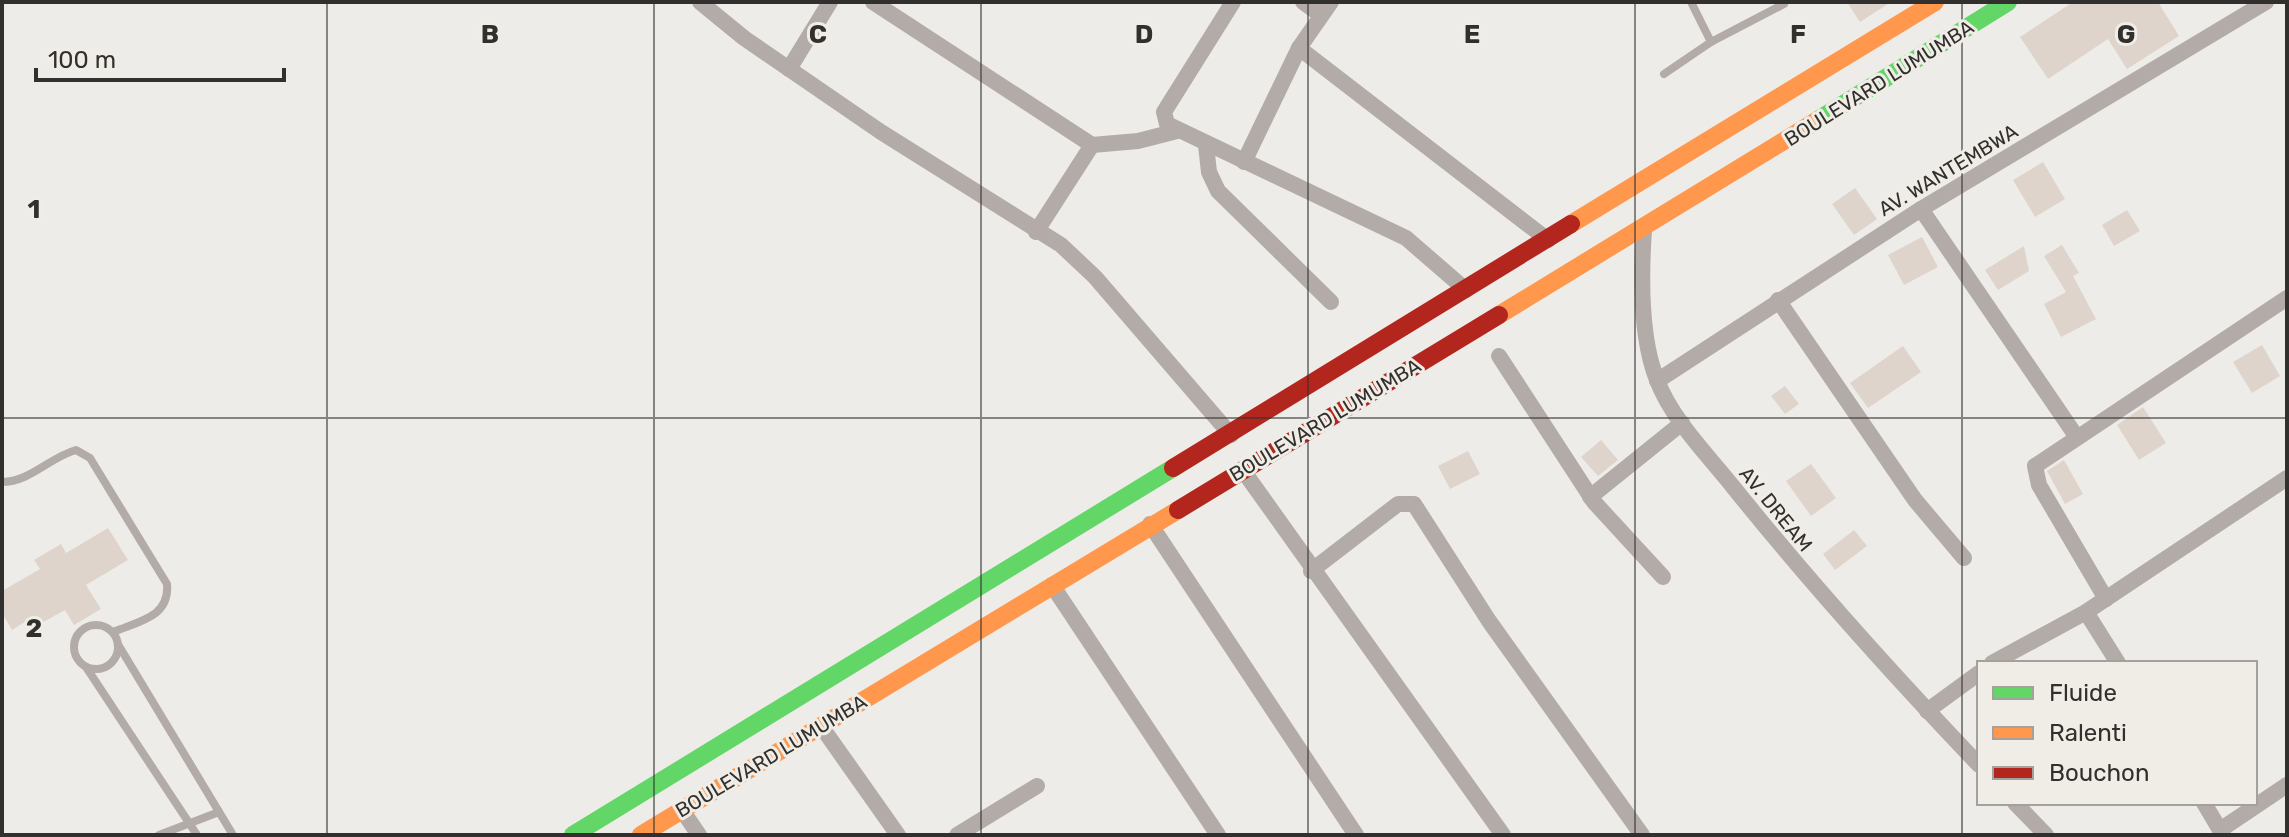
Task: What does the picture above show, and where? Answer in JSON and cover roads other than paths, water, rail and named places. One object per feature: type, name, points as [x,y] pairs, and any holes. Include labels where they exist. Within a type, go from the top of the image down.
[{"type":"highway","name":"BOULEVARD LUMUMBA","points":[[573,835],[1935,2]]},
{"type":"highway","name":"BOULEVARD LUMUMBA","points":[[641,835],[1150,524],[1644,230],[2008,2]]},
{"type":"street","points":[[701,2],[744,38],[789,69],[1036,232],[1061,245],[1095,277],[1231,435]]},
{"type":"street","points":[[789,69],[830,2]]},
{"type":"street","points":[[873,2],[1092,145],[1138,141],[1177,131]]},
{"type":"street","points":[[1233,2],[1164,112],[1167,124],[1406,238],[1466,290]]},
{"type":"street","points":[[1244,162],[1299,48],[1326,8],[1303,2]]},
{"type":"street","name":"AV. WANTEMBWA","points":[[1657,381],[1921,209],[2266,2]]},
{"type":"street","points":[[1299,48],[1548,240]]},
{"type":"street","points":[[1036,232],[1092,145]]},
{"type":"street","points":[[1206,145],[1209,172],[1218,191],[1331,302]]},
{"type":"street","points":[[1921,209],[2076,436]]},
{"type":"street","name":"AV. DREAM","points":[[1644,230],[1642,286],[1657,381],[1682,423],[1807,578],[1977,763]]},
{"type":"street","points":[[2106,599],[2036,474],[2035,466],[2287,298]]},
{"type":"street","points":[[1778,300],[1915,500],[1964,558]]},
{"type":"street","points":[[1499,356],[1590,497],[1663,577]]},
{"type":"street","points":[[1590,497],[1682,423]]},
{"type":"street","points":[[1242,469],[1311,571],[1503,835]]},
{"type":"street","points":[[1996,661],[2086,612],[2287,478]]},
{"type":"street","points":[[1311,571],[1398,504],[1414,504],[1489,621],[1642,835]]},
{"type":"street","points":[[1150,524],[1356,835]]},
{"type":"street","points":[[1052,585],[1218,835]]},
{"type":"street","points":[[2086,612],[2117,661]]},
{"type":"street","points":[[1927,711],[1977,674]]},
{"type":"street","points":[[821,726],[898,835]]},
{"type":"street","points":[[2205,805],[2222,832],[2287,785]]},
{"type":"street","points":[[957,835],[1037,786]]},
{"type":"street","points":[[2017,805],[2046,835]]},
{"type":"street","points":[[682,810],[699,835]]},
{"type":"lane","points":[[1691,2],[1711,42]]},
{"type":"lane","points":[[1664,74],[1711,42],[1784,4]]},
{"type":"lane","points":[[2,482],[16,482],[62,454],[76,450],[90,458],[167,584],[169,600],[161,611],[113,632]]},
{"type":"lane","points":[[197,835],[86,667],[75,656],[75,640],[84,628],[100,625],[113,632],[233,835]]},
{"type":"lane","points":[[86,667],[101,670],[114,661],[119,646]]},
{"type":"lane","points":[[159,835],[219,812]]}]
